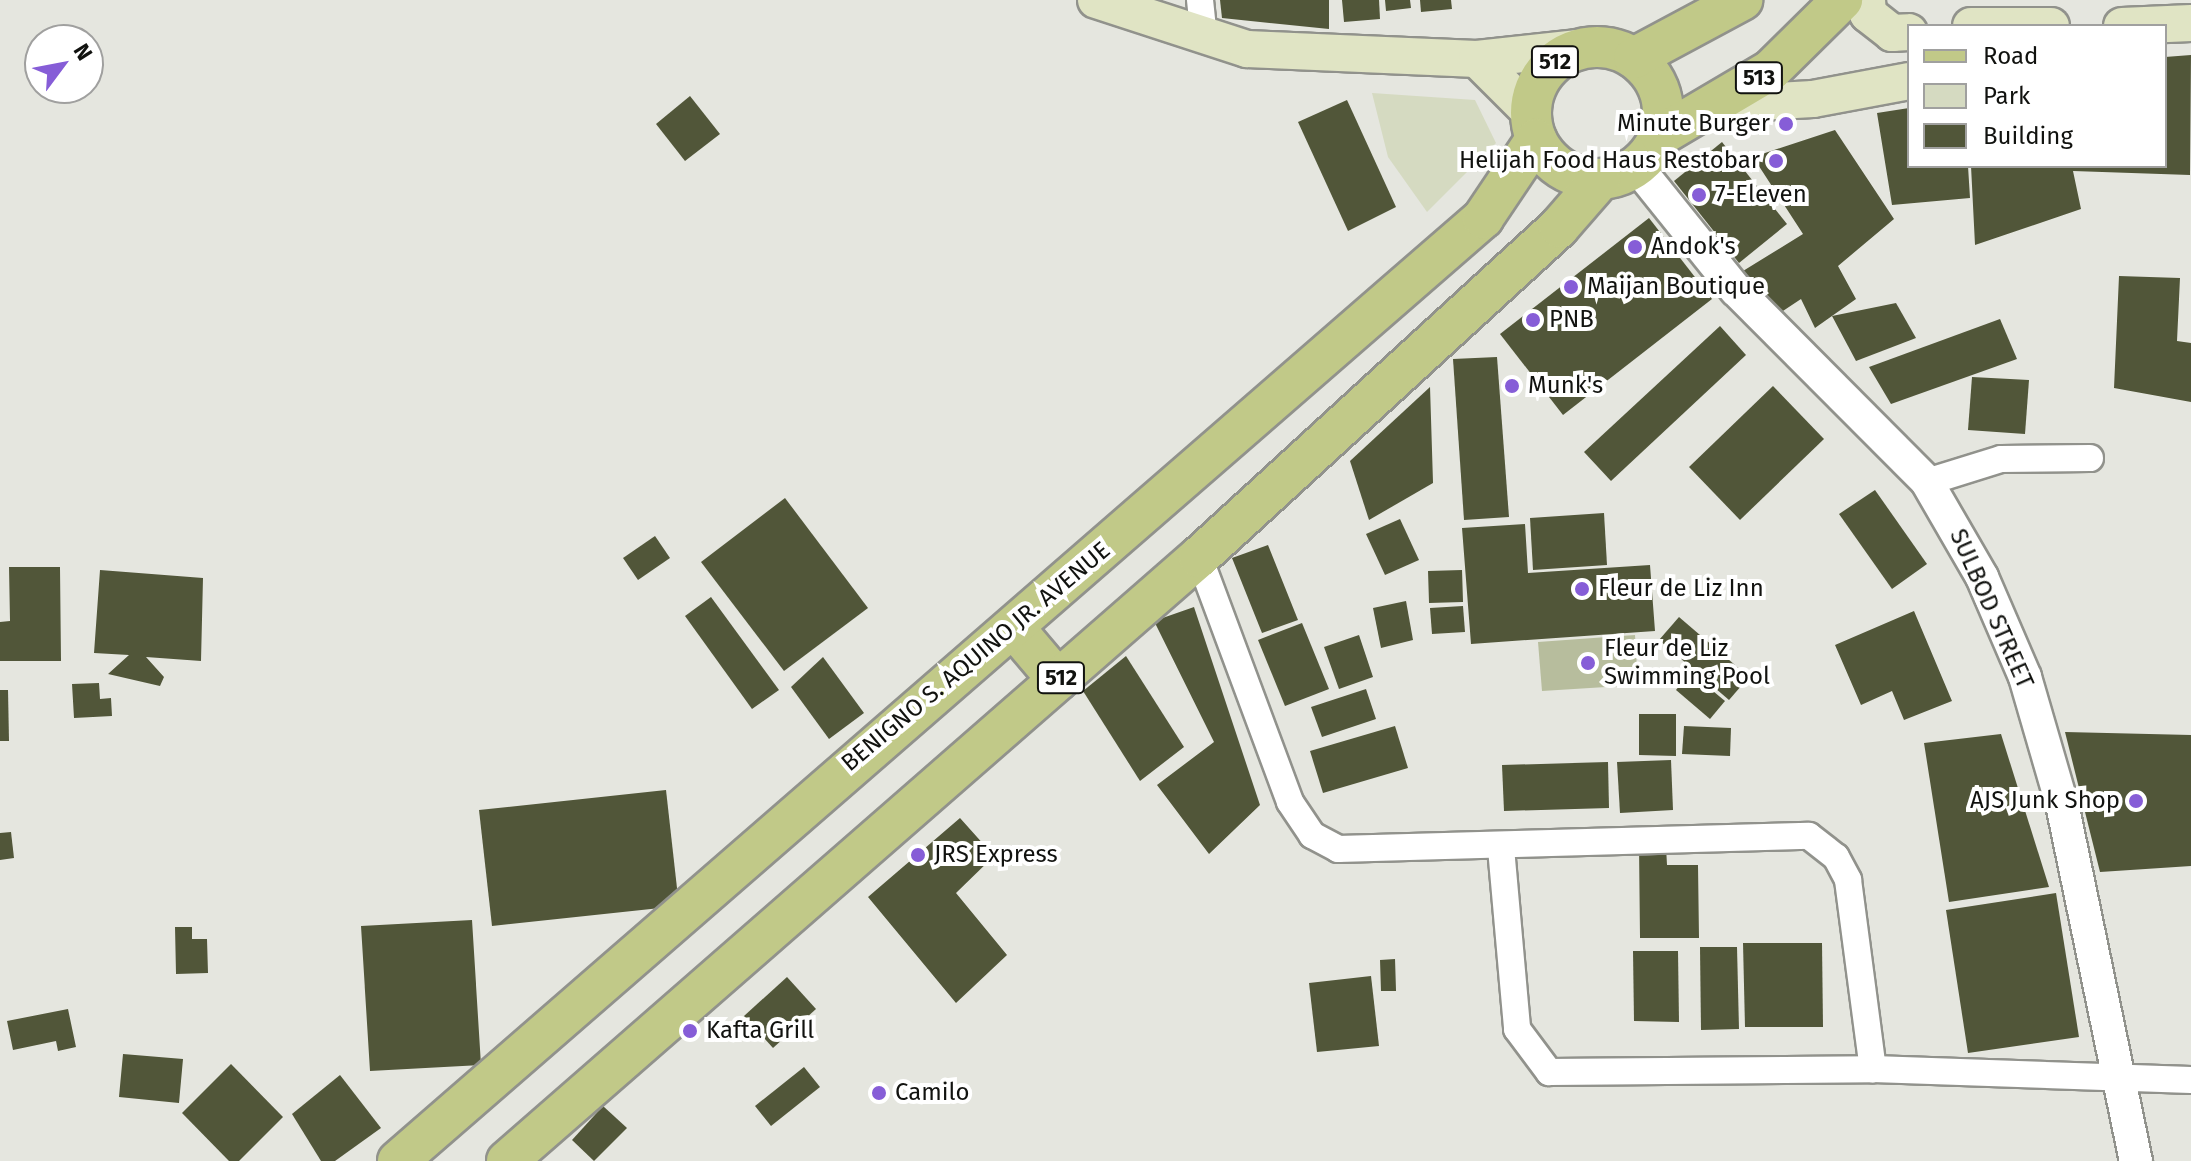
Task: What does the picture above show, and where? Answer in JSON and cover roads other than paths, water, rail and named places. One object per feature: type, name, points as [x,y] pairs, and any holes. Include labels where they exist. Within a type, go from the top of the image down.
[{"type":"main road","points":[[1096,0],[1247,49],[1477,59],[1585,47]]},
{"type":"main road","points":[[1637,167],[1661,135],[1660,93],[1634,58],[1742,0]]},
{"type":"main road","name":"513","points":[[1661,135],[1723,104],[1802,43],[1842,0]]},
{"type":"main road","points":[[1867,0],[1868,14],[1892,33],[1907,32]]},
{"type":"main road","points":[[2167,24],[2191,23]]},
{"type":"main road","name":"512","points":[[1533,125],[1546,70],[1585,47],[1634,58]]},
{"type":"main road","points":[[1477,59],[1573,175],[1600,180]]},
{"type":"main road","points":[[1723,104],[1813,99],[1907,81]]},
{"type":"main road","name":"BENIGNO S. AQUINO JR. AVENUE","points":[[398,1161],[763,838],[1014,628],[1483,218],[1533,125]]},
{"type":"main road","name":"512","points":[[507,1161],[1199,557],[1559,227],[1600,180],[1637,167]]},
{"type":"main road","points":[[1014,628],[1058,680]]},
{"type":"street","points":[[1200,0],[1204,37]]},
{"type":"street","name":"SULBOD STREET","points":[[1637,167],[1736,290],[1927,482],[1982,577],[2025,677],[2062,804],[2136,1161]]},
{"type":"street","points":[[1927,482],[1991,460],[2090,458]]},
{"type":"street","points":[[1199,557],[1290,802],[1312,835],[1338,849],[1501,848],[1809,836],[1824,844],[1848,880],[1873,1069]]},
{"type":"street","points":[[1501,848],[1517,1029],[1549,1072],[1873,1069],[2191,1080]]},
{"type":"place","name":"Minute Burger","points":[[1786,124]]},
{"type":"place","name":"Helijah Food Haus Restobar","points":[[1776,161]]},
{"type":"place","name":"7-Eleven","points":[[1699,195]]},
{"type":"place","name":"Andok's","points":[[1635,247]]},
{"type":"place","name":"Maijan Boutique","points":[[1571,287]]},
{"type":"place","name":"PNB","points":[[1533,320]]},
{"type":"place","name":"Munk's","points":[[1512,386]]},
{"type":"place","name":"Fleur de Liz Inn","points":[[1582,589]]},
{"type":"place","name":"Fleur de Liz Swimming Pool","points":[[1588,663]]},
{"type":"place","name":"AJS Junk Shop","points":[[2136,801]]},
{"type":"place","name":"JRS Express","points":[[918,855]]},
{"type":"place","name":"Kafta Grill","points":[[690,1031]]},
{"type":"place","name":"Camilo","points":[[879,1093]]}]
